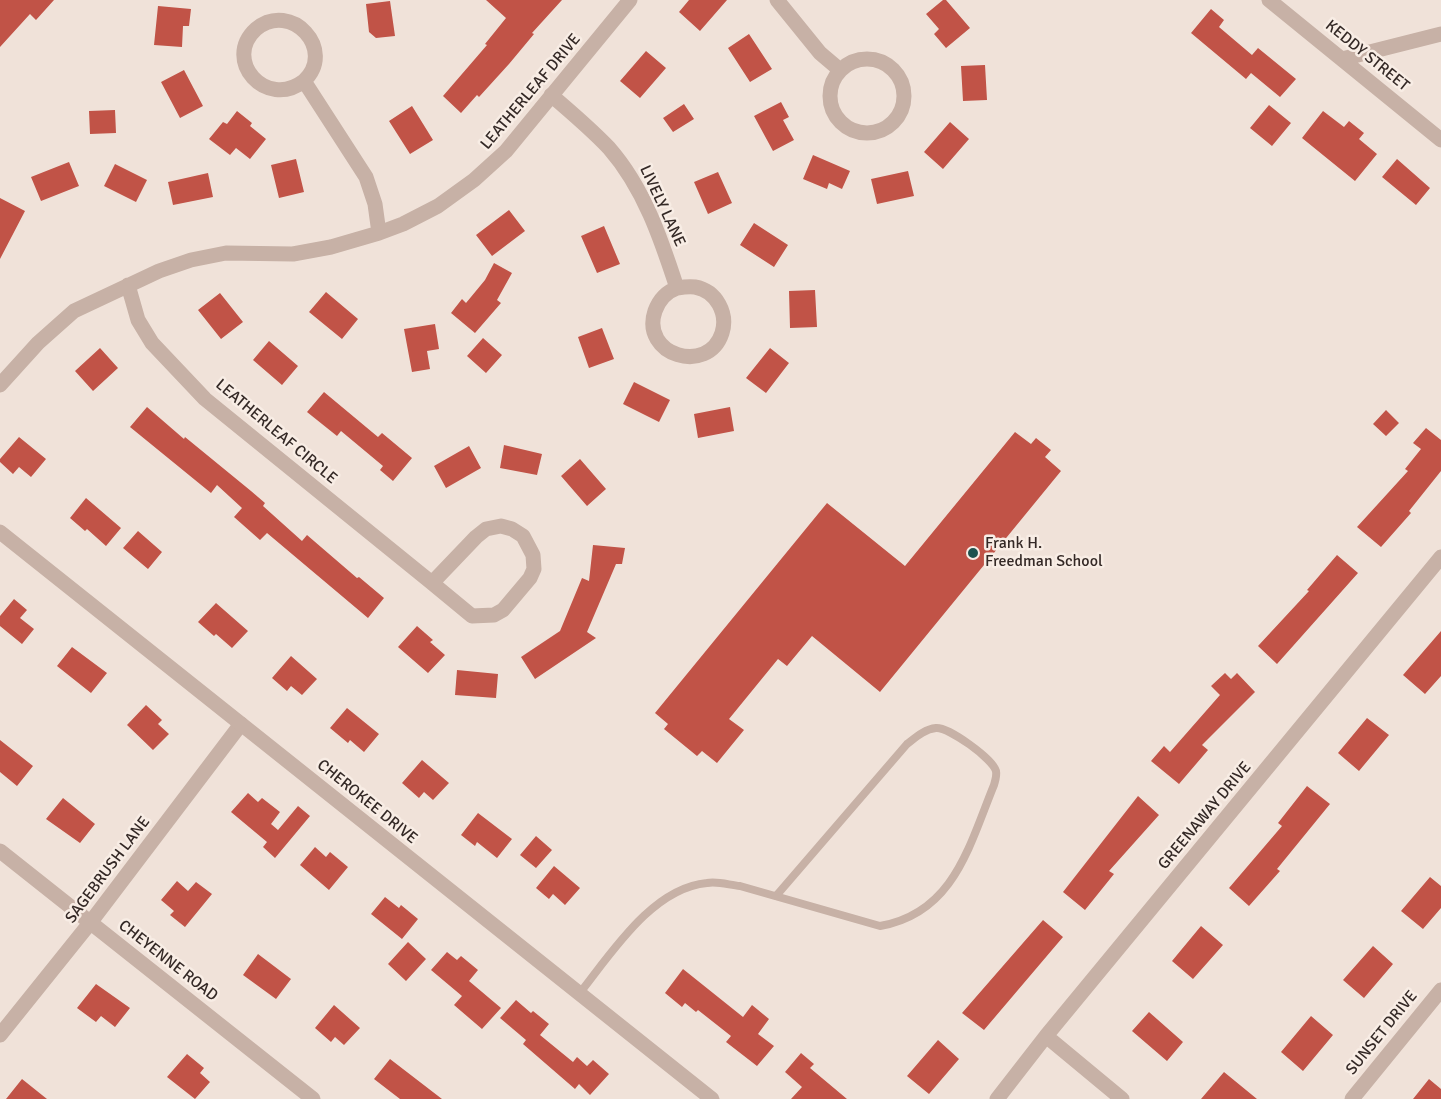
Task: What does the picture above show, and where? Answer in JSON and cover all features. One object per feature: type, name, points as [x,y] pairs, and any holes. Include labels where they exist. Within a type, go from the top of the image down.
[{"type":"street","name":"LEATHERLEAF DRIVE","points":[[0,385],[38,343],[74,311],[175,265],[209,256],[249,252],[293,254],[331,247],[403,224],[438,206],[474,180],[506,151],[630,0]]},
{"type":"street","points":[[777,0],[820,53],[840,70]]},
{"type":"street","name":"KEDDY STREET","points":[[1269,0],[1441,140]]},
{"type":"street","points":[[277,19],[293,21],[305,29],[312,41],[315,57],[312,72],[304,81],[282,91],[269,89],[254,80],[248,72],[244,55],[248,38],[262,24],[277,19]]},
{"type":"street","points":[[1342,59],[1441,34]]},
{"type":"street","points":[[869,58],[885,62],[895,71],[903,84],[904,102],[901,111],[891,125],[878,132],[862,133],[853,131],[840,122],[830,100],[831,85],[840,70],[851,61],[869,58]]},
{"type":"street","points":[[304,81],[366,177],[375,204],[379,233]]},
{"type":"street","name":"LIVELY LANE","points":[[551,95],[600,139],[627,172],[652,220],[677,288]]},
{"type":"street","name":"LEATHERLEAF CIRCLE","points":[[128,285],[138,320],[152,343],[205,399],[472,616],[494,615],[510,603],[530,578],[534,569],[533,555],[527,542],[517,532],[501,525],[491,527],[476,537],[432,583]]},
{"type":"street","points":[[695,287],[704,290],[712,295],[722,309],[724,328],[721,338],[710,351],[704,354],[687,357],[674,354],[665,349],[655,334],[653,318],[658,303],[663,296],[677,288],[695,287]]},
{"type":"street","name":"CHEROKEE DRIVE","points":[[0,532],[712,1099]]},
{"type":"street","name":"GREENAWAY DRIVE","points":[[997,1099],[1046,1036],[1441,557]]},
{"type":"street","name":"SAGEBRUSH LANE","points":[[0,1035],[90,923],[241,724]]},
{"type":"street","name":"CHEYENNE ROAD","points":[[0,851],[313,1099]]},
{"type":"street","name":"SUNSET DRIVE","points":[[1352,1099],[1441,990]]},
{"type":"street","points":[[1046,1036],[1122,1099]]},
{"type":"lane","points":[[579,993],[637,922],[680,891],[699,884],[719,883],[776,896],[880,926],[900,922],[918,914],[935,900],[959,869],[994,785],[995,768],[987,758],[955,735],[944,730],[934,729],[918,735],[907,744],[776,896]]},
{"type":"building","points":[[0,0],[54,0],[36,20],[30,14],[0,47]]},
{"type":"building","points":[[486,0],[562,0],[532,33],[534,34],[509,64],[461,113],[443,96],[487,45],[485,44],[506,18]]},
{"type":"building","points":[[689,0],[727,0],[700,31],[679,12]]},
{"type":"building","points":[[946,0],[970,28],[946,48],[934,34],[939,29],[926,14]]},
{"type":"building","points":[[390,1],[395,36],[376,38],[369,32],[366,4]]},
{"type":"building","points":[[158,6],[191,9],[189,26],[183,26],[182,47],[154,45]]},
{"type":"building","points":[[1211,9],[1224,20],[1219,27],[1252,55],[1258,48],[1296,79],[1280,97],[1251,73],[1246,79],[1191,33]]},
{"type":"building","points":[[749,34],[772,69],[750,82],[728,48]]},
{"type":"building","points":[[646,51],[666,68],[640,98],[620,81]]},
{"type":"building","points":[[985,65],[987,100],[963,101],[961,66]]},
{"type":"building","points":[[184,70],[203,106],[180,118],[161,82]]},
{"type":"building","points":[[781,102],[789,117],[783,120],[794,140],[773,151],[754,116]]},
{"type":"building","points":[[684,104],[694,119],[673,132],[663,118]]},
{"type":"building","points":[[1269,105],[1291,123],[1272,146],[1250,128]]},
{"type":"building","points":[[412,106],[433,140],[410,154],[389,121]]},
{"type":"building","points":[[115,110],[116,133],[90,134],[89,111]]},
{"type":"building","points":[[237,111],[266,139],[250,159],[236,148],[230,155],[209,139],[223,122],[227,124]]},
{"type":"building","points":[[1323,111],[1344,127],[1349,121],[1364,133],[1359,139],[1377,154],[1355,181],[1302,138]]},
{"type":"building","points":[[950,122],[969,139],[943,169],[924,152]]},
{"type":"building","points":[[813,155],[850,171],[842,189],[829,183],[827,189],[803,179]]},
{"type":"building","points":[[296,159],[304,192],[279,198],[271,165]]},
{"type":"building","points":[[1397,159],[1430,188],[1416,205],[1382,177]]},
{"type":"building","points":[[69,162],[79,186],[41,201],[31,177]]},
{"type":"building","points":[[115,164],[147,180],[136,202],[104,186]]},
{"type":"building","points":[[908,171],[914,196],[877,204],[871,179]]},
{"type":"building","points":[[718,172],[732,203],[708,214],[694,182]]},
{"type":"building","points":[[208,173],[213,197],[173,205],[168,182]]},
{"type":"building","points":[[0,198],[25,211],[0,259]]},
{"type":"building","points":[[509,210],[525,231],[492,256],[476,235]]},
{"type":"building","points":[[754,223],[788,245],[774,267],[740,245]]},
{"type":"building","points":[[604,226],[620,264],[597,273],[581,236]]},
{"type":"building","points":[[494,263],[512,273],[497,300],[501,303],[475,333],[451,313],[462,299],[466,303],[485,280]]},
{"type":"building","points":[[815,290],[817,327],[790,328],[789,291]]},
{"type":"building","points":[[326,292],[358,319],[342,339],[309,312]]},
{"type":"building","points":[[220,293],[243,322],[221,339],[198,310]]},
{"type":"building","points":[[435,324],[439,349],[427,351],[430,369],[412,372],[404,329]]},
{"type":"building","points":[[602,328],[614,359],[589,368],[578,337]]},
{"type":"building","points":[[483,338],[502,355],[486,373],[467,356]]},
{"type":"building","points":[[269,341],[298,366],[282,385],[253,360]]},
{"type":"building","points":[[100,348],[118,368],[93,391],[75,371]]},
{"type":"building","points":[[770,348],[789,363],[766,393],[746,378]]},
{"type":"building","points":[[634,382],[670,400],[659,422],[623,404]]},
{"type":"building","points":[[324,392],[378,437],[382,433],[412,458],[393,481],[380,470],[383,466],[341,431],[337,436],[307,412]]},
{"type":"building","points":[[147,407],[265,503],[263,506],[302,541],[307,535],[384,598],[368,618],[267,533],[260,540],[234,517],[242,508],[217,485],[211,493],[130,427]]},
{"type":"building","points":[[730,407],[734,431],[698,438],[694,414]]},
{"type":"building","points":[[1386,410],[1399,423],[1386,436],[1373,424]]},
{"type":"building","points":[[1426,428],[1441,440],[1441,471],[1409,511],[1411,513],[1381,547],[1357,527],[1408,471],[1405,469],[1421,449],[1413,443]]},
{"type":"building","points":[[1015,432],[1031,444],[1036,438],[1051,450],[1045,457],[1061,471],[880,692],[812,636],[787,666],[778,659],[729,719],[744,730],[717,763],[702,751],[697,756],[664,729],[668,724],[655,713],[827,503],[905,566]]},
{"type":"building","points":[[19,437],[46,459],[31,477],[19,467],[13,474],[0,462],[0,459]]},
{"type":"building","points":[[504,445],[542,454],[537,475],[500,468]]},
{"type":"building","points":[[469,446],[481,468],[446,488],[434,466]]},
{"type":"building","points":[[580,459],[606,489],[587,506],[561,476]]},
{"type":"building","points":[[86,498],[121,528],[106,546],[70,518]]},
{"type":"building","points":[[138,531],[162,552],[148,569],[123,548]]},
{"type":"building","points":[[593,545],[625,548],[622,564],[616,564],[587,632],[596,638],[535,679],[521,657],[560,631],[582,578],[589,581]]},
{"type":"building","points":[[1337,555],[1358,573],[1277,664],[1258,646],[1309,591],[1307,590]]},
{"type":"building","points":[[14,599],[27,610],[20,618],[34,629],[22,644],[0,626],[0,616]]},
{"type":"building","points":[[216,603],[248,631],[232,648],[198,622]]},
{"type":"building","points":[[417,626],[445,655],[428,673],[398,647]]},
{"type":"building","points":[[1441,631],[1441,676],[1425,694],[1403,675]]},
{"type":"building","points":[[72,647],[107,673],[91,693],[57,666]]},
{"type":"building","points":[[291,656],[317,679],[302,695],[291,686],[287,691],[272,678]]},
{"type":"building","points":[[457,670],[498,674],[496,698],[455,695]]},
{"type":"building","points":[[1225,673],[1231,679],[1237,673],[1255,692],[1202,745],[1208,750],[1179,784],[1151,761],[1164,746],[1170,752],[1220,695],[1211,686]]},
{"type":"building","points":[[146,705],[162,720],[158,724],[169,734],[153,750],[127,725]]},
{"type":"building","points":[[347,708],[379,734],[364,752],[350,740],[348,743],[330,728]]},
{"type":"building","points":[[1367,718],[1389,735],[1359,771],[1338,753]]},
{"type":"building","points":[[0,740],[33,766],[17,786],[0,772]]},
{"type":"building","points":[[422,760],[449,783],[433,800],[424,792],[419,798],[402,783]]},
{"type":"building","points":[[1307,786],[1330,804],[1277,869],[1280,871],[1249,906],[1229,888],[1282,826],[1278,823]]},
{"type":"building","points":[[248,793],[258,802],[262,798],[280,812],[271,824],[278,830],[298,806],[310,816],[275,858],[263,847],[267,842],[231,812]]},
{"type":"building","points":[[1138,796],[1159,815],[1109,871],[1114,874],[1085,910],[1063,892]]},
{"type":"building","points":[[63,798],[95,824],[80,843],[46,819]]},
{"type":"building","points":[[478,813],[512,839],[497,858],[477,842],[475,846],[461,835]]},
{"type":"building","points":[[536,836],[552,850],[536,868],[520,855]]},
{"type":"building","points":[[315,847],[326,857],[330,852],[348,867],[329,890],[300,865]]},
{"type":"building","points":[[554,866],[580,888],[565,905],[553,894],[549,899],[536,888]]},
{"type":"building","points":[[1430,877],[1441,886],[1441,908],[1423,929],[1401,911]]},
{"type":"building","points":[[177,881],[188,891],[196,882],[212,894],[185,927],[170,915],[174,911],[161,900]]},
{"type":"building","points":[[385,897],[399,908],[401,905],[418,919],[402,939],[371,914]]},
{"type":"building","points":[[1043,920],[1063,937],[984,1030],[962,1013]]},
{"type":"building","points":[[1201,926],[1223,945],[1193,979],[1172,961]]},
{"type":"building","points":[[408,942],[426,959],[406,981],[388,964]]},
{"type":"building","points":[[1373,946],[1393,964],[1364,998],[1343,980]]},
{"type":"building","points":[[447,952],[457,960],[461,956],[478,970],[469,981],[501,1008],[482,1029],[454,1005],[462,996],[431,970]]},
{"type":"building","points":[[258,954],[291,979],[276,999],[243,975]]},
{"type":"building","points":[[683,969],[743,1017],[752,1005],[769,1019],[758,1034],[774,1046],[757,1066],[726,1042],[731,1036],[698,1010],[696,1012],[685,1003],[682,1007],[665,993]]},
{"type":"building","points":[[96,984],[130,1008],[115,1027],[101,1016],[96,1022],[77,1008]]},
{"type":"building","points":[[516,1000],[549,1024],[540,1035],[573,1062],[577,1057],[587,1066],[593,1060],[609,1074],[590,1095],[579,1084],[575,1089],[523,1044],[526,1040],[500,1018]]},
{"type":"building","points":[[334,1005],[360,1028],[344,1045],[335,1037],[331,1042],[315,1028]]},
{"type":"building","points":[[1149,1012],[1183,1042],[1167,1061],[1132,1031]]},
{"type":"building","points":[[1311,1016],[1333,1035],[1303,1071],[1281,1052]]},
{"type":"building","points":[[938,1040],[959,1059],[929,1094],[907,1076]]},
{"type":"building","points":[[801,1053],[814,1064],[810,1068],[847,1099],[791,1099],[802,1087],[785,1072]]},
{"type":"building","points":[[187,1054],[204,1068],[200,1073],[210,1082],[195,1099],[167,1077]]},
{"type":"building","points":[[390,1059],[442,1099],[400,1099],[374,1079]]},
{"type":"building","points":[[1224,1072],[1257,1099],[1201,1099]]},
{"type":"building","points":[[22,1079],[47,1099],[6,1099]]},
{"type":"building","points":[[1429,1079],[1441,1089],[1441,1099],[1413,1099]]},
{"type":"place","name":"Frank H. Freedman School","points":[[973,553]]}]
